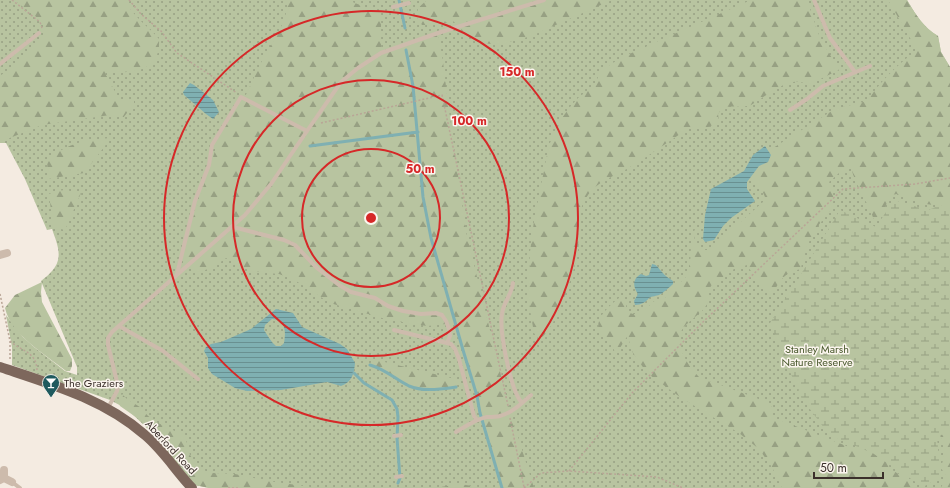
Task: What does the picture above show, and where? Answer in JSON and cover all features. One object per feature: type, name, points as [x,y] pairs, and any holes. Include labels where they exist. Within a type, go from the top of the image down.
[{"type":"main road","name":"Aberford Road","points":[[0,367],[79,394],[108,408],[127,420],[147,436],[192,488]]},
{"type":"street","points":[[3,476],[12,482]]},
{"type":"lane","points":[[108,408],[118,386],[108,345],[108,338],[119,326],[233,227],[258,201],[341,82],[368,60],[381,53],[438,33],[544,0]]},
{"type":"lane","points":[[814,0],[830,38],[855,72]]},
{"type":"lane","points":[[394,7],[407,4]]},
{"type":"lane","points":[[0,64],[39,33]]},
{"type":"lane","points":[[790,110],[802,103],[823,86],[870,66]]},
{"type":"lane","points":[[177,275],[195,201],[209,165],[212,145],[240,97],[307,131]]},
{"type":"lane","points":[[233,227],[284,240],[295,245],[317,268],[339,285],[351,292],[375,298],[388,306],[403,311],[422,314],[436,313],[442,316],[446,320],[449,328],[450,336],[447,343]]},
{"type":"lane","points":[[514,283],[501,315],[503,342],[509,369],[518,400],[522,403]]},
{"type":"lane","points":[[119,326],[163,351],[198,379]]},
{"type":"lane","points":[[394,330],[451,344],[455,349],[474,416],[477,420]]},
{"type":"lane","points":[[456,432],[477,420],[499,417],[509,412],[531,395]]},
{"type":"lane","points":[[394,436],[401,435]]},
{"type":"lane","points":[[396,476],[402,476]]},
{"type":"lane","points":[[12,482],[20,488]]},
{"type":"path","points":[[12,0],[40,22],[42,27],[39,33]]},
{"type":"path","points":[[129,0],[141,14],[162,31],[177,53],[242,95]]},
{"type":"path","points":[[311,125],[442,95],[524,487],[541,473],[569,472],[657,477],[683,488]]},
{"type":"path","points":[[569,472],[632,393],[705,320],[843,189],[915,184],[950,178]]},
{"type":"path","points":[[0,294],[10,341],[10,364]]},
{"type":"path","points":[[10,341],[16,347],[34,358],[37,369],[36,379]]},
{"type":"path","points":[[228,488],[240,488]]},
{"type":"green space","name":"Stanley Marsh Nature Reserve","points":[[0,0],[907,0],[924,25],[938,36],[941,52],[950,67],[950,488],[209,488],[195,485],[151,432],[127,409],[110,400],[12,365],[12,347],[6,315],[23,337],[34,347],[65,371],[77,375],[77,367],[41,281],[52,271],[57,262],[59,253],[55,238],[52,229],[47,230],[25,179],[6,143],[0,143]]},
{"type":"green space","points":[[14,0],[125,0],[137,17],[159,39],[155,59],[150,65],[134,71],[105,73],[119,99],[134,100],[134,104],[123,118],[110,115],[42,125],[0,142],[0,76],[35,47],[44,33],[45,26],[39,19]]},
{"type":"green space","points":[[287,0],[347,0],[381,13],[381,53],[438,33],[466,232],[509,408],[534,488],[502,488],[455,323],[427,326],[389,320],[330,303],[293,279],[279,274],[250,271],[226,258],[213,267],[197,272],[184,260],[185,245],[215,151],[215,140],[238,100],[244,99],[260,64],[283,24],[287,8]]},
{"type":"green space","points":[[427,0],[612,0],[531,36],[499,45],[473,40],[453,21],[435,25],[422,25],[417,18],[418,8]]},
{"type":"green space","points":[[751,0],[807,0],[820,38],[839,70],[812,83],[788,83],[751,105],[725,108],[718,114],[719,122],[702,130],[689,128],[623,171],[596,186],[586,198],[582,206],[578,252],[563,300],[551,325],[545,334],[539,339],[534,333],[528,298],[530,252],[534,221],[549,145],[562,118],[579,97],[594,86],[600,73],[611,64],[625,56]]},
{"type":"green space","points":[[888,0],[907,0],[924,25],[938,36],[941,52],[950,67],[950,203],[943,205],[930,205],[916,202],[897,194],[891,195],[882,213],[874,220],[851,168],[839,173],[829,182],[833,195],[833,203],[829,212],[818,226],[809,242],[803,258],[801,269],[790,272],[786,275],[772,295],[758,282],[747,265],[734,269],[708,288],[709,295],[706,306],[683,328],[679,337],[681,350],[686,360],[699,377],[772,404],[772,417],[849,447],[865,450],[885,457],[890,468],[907,479],[916,488],[782,488],[772,467],[759,449],[739,433],[680,397],[647,373],[631,350],[628,335],[615,356],[612,345],[601,333],[599,323],[604,313],[620,297],[627,302],[626,307],[632,314],[640,313],[654,301],[661,301],[665,298],[670,285],[679,283],[685,278],[690,263],[692,236],[695,229],[694,238],[697,245],[702,250],[709,250],[763,202],[765,197],[759,186],[751,178],[743,174],[751,162],[835,109],[867,101],[890,74],[917,50]]},
{"type":"green space","points":[[111,138],[84,173],[48,179],[47,159],[63,149],[77,143]]},
{"type":"green space","points":[[65,190],[81,193],[65,230],[53,227],[49,194]]},
{"type":"green space","name":"Stanley Marsh Nature Reserve","points":[[894,200],[928,210],[950,202],[950,429],[937,438],[941,477],[923,487],[871,452],[830,436],[800,396],[770,323],[840,210],[876,227]]},
{"type":"green space","points":[[42,282],[42,302],[72,359],[70,371],[66,371],[39,351],[21,335],[8,318],[5,308],[15,295]]},
{"type":"green space","points":[[372,359],[455,379],[456,387],[432,390],[414,388],[370,365]]},
{"type":"green space","points":[[122,394],[143,409],[154,421],[181,434],[186,440],[190,455],[199,469],[213,473],[235,474],[268,481],[318,488],[209,488],[195,485],[140,420],[120,406],[118,401]]},
{"type":"green space","points":[[950,427],[950,488],[941,488],[946,476],[941,468],[944,456],[939,432]]},
{"type":"green space","points":[[460,484],[484,488],[434,488]]},
{"type":"water","points":[[190,83],[213,100],[219,112],[213,119],[184,95],[183,92]]},
{"type":"water","points":[[765,146],[771,155],[768,162],[759,166],[747,182],[747,189],[755,201],[731,218],[723,226],[714,240],[705,242],[703,239],[705,215],[711,189],[744,171],[753,155]]},
{"type":"water","points":[[652,264],[657,266],[664,275],[673,281],[673,284],[660,294],[650,297],[641,304],[635,305],[634,301],[638,294],[634,286],[636,278],[641,274],[646,276],[649,275]]},
{"type":"water","points":[[276,309],[293,313],[302,327],[340,344],[347,349],[355,363],[352,377],[348,382],[341,386],[327,382],[281,390],[247,391],[235,388],[212,374],[208,368],[208,358],[204,351],[206,347],[211,344],[221,342],[251,329]],"holes":[[[272,319],[277,320],[282,324],[285,331],[284,343],[281,346],[276,346],[264,330],[265,325]]]},
{"type":"waterway","points":[[399,0],[405,28]]},
{"type":"waterway","points":[[406,50],[413,86],[423,197],[431,238],[502,488]]},
{"type":"waterway","points":[[310,146],[418,132]]},
{"type":"waterway","points":[[370,365],[414,388],[432,390],[456,387]]},
{"type":"waterway","points":[[354,373],[364,383],[392,400],[397,409],[397,438],[400,478],[398,483]]},
{"type":"place","name":"The Graziers","points":[[51,398]]}]
